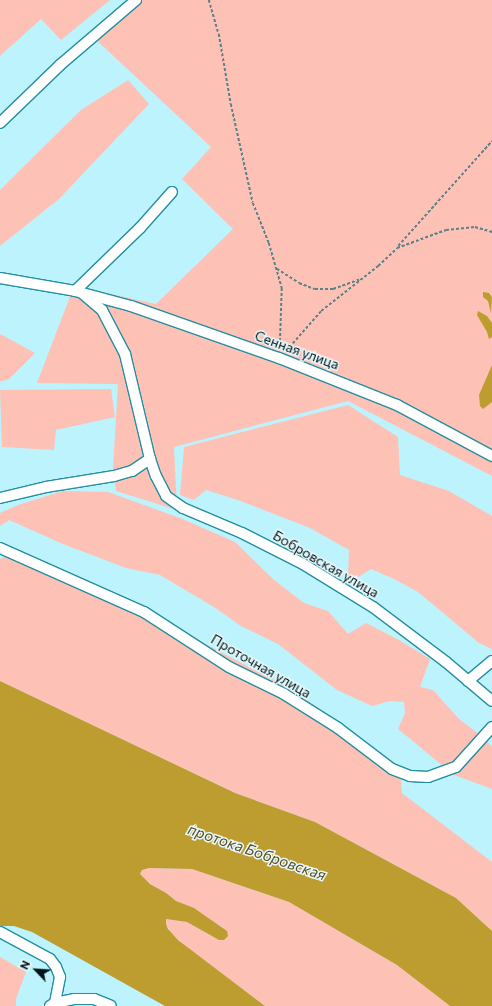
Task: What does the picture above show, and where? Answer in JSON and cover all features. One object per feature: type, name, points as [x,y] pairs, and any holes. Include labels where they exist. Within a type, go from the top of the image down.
[{"type":"street","points":[[0,123],[60,65],[136,0]]},
{"type":"street","points":[[79,293],[136,233],[172,192]]},
{"type":"street","name":"Сенная улица","points":[[0,278],[79,293],[131,306],[279,358],[398,405],[492,456]]},
{"type":"street","name":"Бобровская улица","points":[[79,293],[102,310],[125,354],[150,459],[156,476],[166,496],[184,508],[242,533],[310,568],[373,608],[492,701]]},
{"type":"street","points":[[0,498],[46,487],[114,476],[132,471],[150,459]]},
{"type":"street","name":"Проточная улица","points":[[0,548],[144,612],[229,667],[284,694],[338,728],[392,769],[410,776],[428,777],[456,767],[492,727]]},
{"type":"street","points":[[468,681],[492,661]]},
{"type":"street","points":[[0,932],[50,959],[53,963],[60,977],[52,1004],[74,999],[94,1000],[111,1006]]},
{"type":"path","points":[[210,0],[219,34],[231,104],[253,203],[282,288],[279,358]]},
{"type":"path","points":[[279,358],[321,311],[397,248],[492,142]]},
{"type":"path","points":[[397,248],[446,230],[474,227],[492,232]]},
{"type":"path","points":[[276,268],[299,283],[315,289],[333,289],[362,278]]},
{"type":"shaded area","points":[[0,0],[110,0],[61,40],[41,19],[0,56]]},
{"type":"shaded area","points":[[136,0],[492,0],[492,476],[348,401],[174,447],[177,510],[116,491],[113,468],[118,384],[37,383],[74,286],[156,304],[233,229],[182,179],[211,147],[93,37]]},
{"type":"shaded area","points":[[128,80],[149,104],[59,199],[0,246],[0,190],[81,110]]},
{"type":"shaded area","points":[[0,334],[35,353],[9,379],[0,382]]},
{"type":"shaded area","points":[[111,389],[115,417],[56,430],[54,450],[2,447],[0,390]]},
{"type":"shaded area","points":[[348,405],[398,437],[400,475],[449,491],[492,516],[492,649],[479,643],[418,592],[392,578],[371,569],[355,579],[348,576],[349,550],[310,528],[238,500],[206,490],[194,500],[180,495],[184,447]]},
{"type":"shaded area","points":[[63,491],[108,492],[180,518],[235,542],[274,580],[304,603],[328,611],[348,634],[366,623],[399,640],[430,659],[420,687],[433,690],[459,719],[483,737],[492,747],[492,789],[454,775],[398,729],[405,713],[404,702],[390,701],[372,706],[337,690],[278,644],[241,626],[214,607],[160,575],[126,568],[63,544],[9,520],[0,526],[0,513],[18,505]]},
{"type":"shaded area","points":[[15,550],[147,608],[207,645],[290,688],[400,767],[402,793],[492,862],[492,931],[456,898],[315,822],[235,793],[0,681],[0,559]]},
{"type":"shaded area","points":[[149,868],[192,869],[289,902],[397,965],[450,1006],[265,1006],[189,949],[171,933],[166,924],[166,919],[187,922],[219,940],[223,928],[197,911],[176,901],[142,878],[140,874],[142,870]]},
{"type":"shaded area","points":[[0,957],[26,972],[16,999],[16,1006],[0,1006]]},
{"type":"water","points":[[483,292],[489,293],[492,297],[491,313],[488,301],[483,297]]},
{"type":"water","points":[[478,311],[487,316],[492,323],[492,337],[489,339],[487,332],[477,315]]},
{"type":"water","points":[[492,365],[492,402],[483,409],[480,406],[479,395]]},
{"type":"water","name":"протока Бобровская","points":[[0,681],[235,793],[315,822],[456,898],[492,931],[492,1006],[450,1006],[397,965],[289,902],[192,869],[149,868],[142,870],[140,874],[150,884],[166,893],[176,901],[194,908],[227,931],[228,936],[224,940],[219,940],[187,922],[166,919],[168,929],[178,940],[265,1006],[165,1006],[32,932],[14,926],[0,926]]}]
